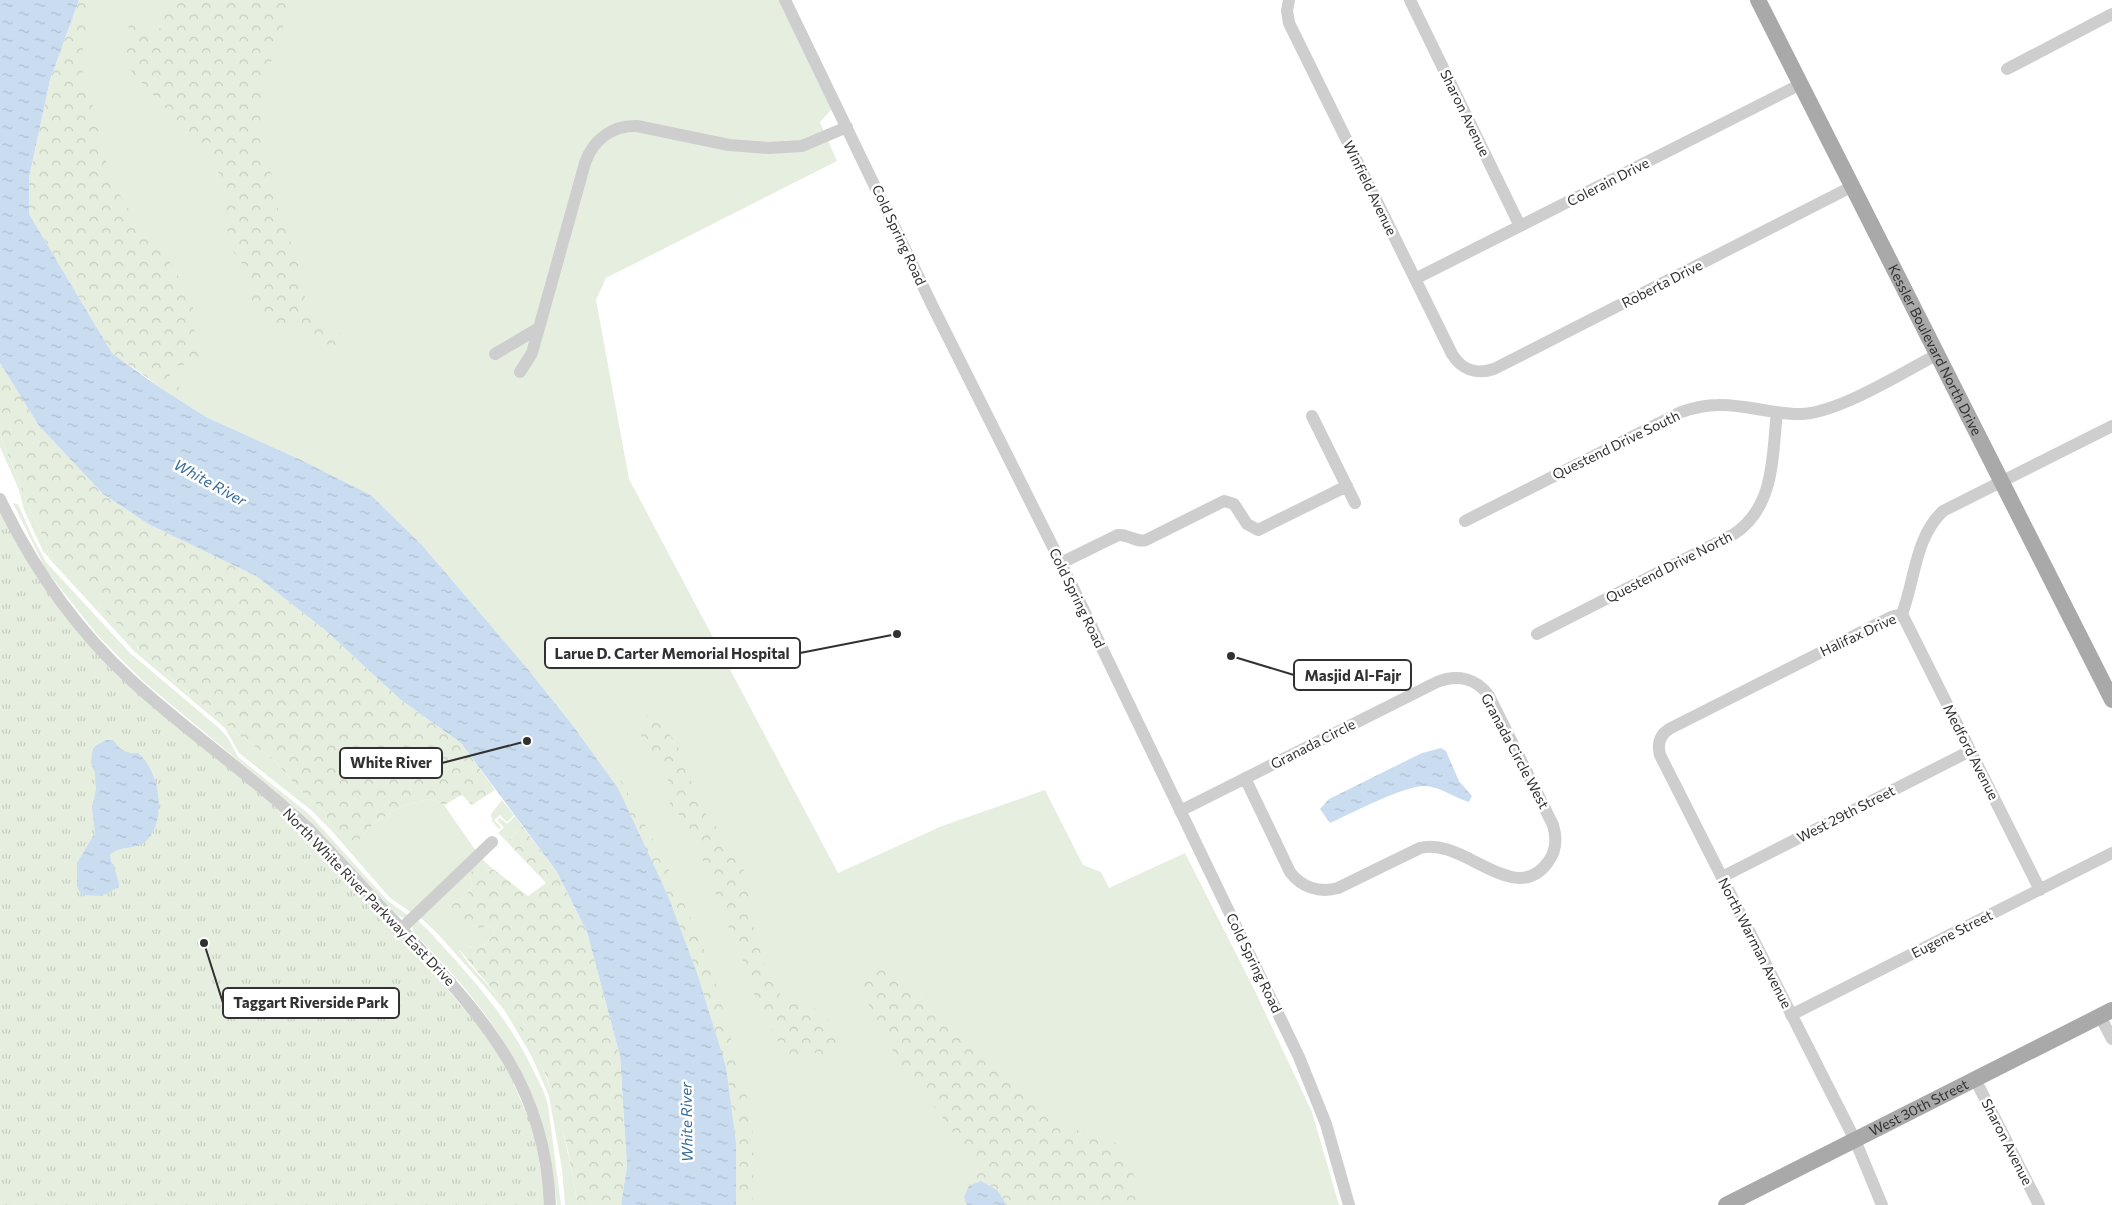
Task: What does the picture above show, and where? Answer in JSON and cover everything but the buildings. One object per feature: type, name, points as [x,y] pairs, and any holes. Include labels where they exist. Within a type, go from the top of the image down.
[{"type":"main road","name":"Kessler Boulevard North Drive","points":[[1758,0],[2112,700]]},
{"type":"main road","name":"West 30th Street","points":[[1726,1205],[2106,1013]]},
{"type":"street","name":"Cold Spring Road","points":[[785,0],[1061,563],[1305,1072],[1329,1132],[1349,1205]]},
{"type":"street","name":"Winfield Avenue","points":[[1290,0],[1287,11],[1289,23],[1454,358],[1469,370]]},
{"type":"street","name":"Sharon Avenue","points":[[1410,0],[1520,226]]},
{"type":"street","points":[[2007,69],[2112,14]]},
{"type":"street","name":"Colerain Drive","points":[[1415,279],[1801,84]]},
{"type":"street","points":[[520,372],[532,353],[585,163],[594,145],[606,134],[624,127],[636,126],[729,145],[792,147],[812,143],[847,127]]},
{"type":"street","name":"Roberta Drive","points":[[1469,370],[1483,372],[1494,369],[1853,186]]},
{"type":"street","points":[[495,354],[539,328]]},
{"type":"street","name":"Questend Drive South","points":[[1465,521],[1680,412],[1697,407],[1718,405],[1802,414],[1831,408],[1938,354]]},
{"type":"street","name":"Questend Drive North","points":[[1537,634],[1734,534],[1747,524],[1760,508],[1767,489],[1777,412]]},
{"type":"street","points":[[1312,416],[1356,503]]},
{"type":"street","name":"Halifax Drive","points":[[1659,744],[1662,735],[1669,729],[1891,617],[1902,614],[1924,538],[1937,516],[1949,506],[2002,480],[2015,476],[2112,426]]},
{"type":"street","points":[[1061,563],[1118,535],[1127,535],[1139,541],[1146,540],[1224,501],[1234,504],[1246,524],[1258,530],[1347,486]]},
{"type":"street","name":"North White River Parkway East Drive","points":[[0,499],[18,535],[39,570],[60,600],[97,645],[151,698],[304,824],[476,1011],[502,1048],[518,1076],[529,1102],[544,1152],[549,1180],[550,1205]]},
{"type":"street","name":"Medford Avenue","points":[[1902,614],[2040,890]]},
{"type":"street","name":"Granada Circle West","points":[[1245,778],[1290,872],[1299,881],[1314,889],[1330,890],[1338,888],[1424,847],[1450,849],[1499,874],[1516,877],[1535,873],[1545,866],[1554,849],[1556,841],[1553,825],[1488,696],[1480,686],[1470,680],[1453,677],[1446,679]]},
{"type":"street","name":"Granada Circle","points":[[1180,811],[1446,679]]},
{"type":"street","name":"North Warman Avenue","points":[[1659,744],[1660,755],[1855,1140]]},
{"type":"street","name":"West 29th Street","points":[[1722,877],[1970,751]]},
{"type":"street","points":[[401,929],[492,842]]},
{"type":"street","name":"Eugene Street","points":[[1791,1015],[2112,853]]},
{"type":"street","points":[[2106,1013],[2112,1039]]},
{"type":"street","name":"Sharon Avenue","points":[[1975,1079],[2039,1205]]},
{"type":"street","points":[[1855,1140],[1882,1205]]},
{"type":"green space","points":[[79,0],[93,0],[80,63],[97,120],[110,179],[153,245],[169,261],[187,291],[193,307],[195,337],[201,362],[175,366],[168,379],[180,388],[178,399],[112,353],[29,214],[29,178],[50,80]]},
{"type":"green space","points":[[86,0],[779,0],[832,109],[820,122],[837,161],[606,278],[596,300],[629,479],[838,873],[942,826],[1045,790],[1083,865],[1101,872],[1109,888],[1185,853],[1253,987],[1312,1112],[1339,1205],[736,1205],[736,1143],[618,788],[574,727],[527,668],[422,545],[371,495],[299,459],[206,417],[153,383],[108,330],[77,38]]},
{"type":"green space","points":[[183,0],[292,0],[264,83],[261,101],[261,153],[272,176],[275,200],[299,265],[305,298],[312,316],[338,331],[344,339],[339,345],[320,344],[310,333],[301,328],[285,329],[276,326],[254,310],[244,267],[229,245],[222,182],[215,162],[200,152],[189,141],[183,127],[130,70],[126,52],[130,39],[128,23],[138,19],[154,35],[162,26],[165,15]]},
{"type":"green space","points":[[0,363],[39,426],[103,494],[148,524],[256,576],[325,630],[401,700],[461,743],[495,790],[472,805],[462,795],[444,805],[430,799],[402,806],[374,823],[360,839],[344,841],[329,824],[324,811],[298,788],[275,761],[235,732],[144,655],[66,565],[49,556],[45,541],[27,503],[0,435]]},
{"type":"green space","points":[[0,435],[27,503],[45,541],[49,556],[66,564],[144,655],[235,732],[275,761],[298,788],[324,811],[329,824],[360,839],[374,823],[402,806],[430,799],[444,805],[476,851],[412,913],[390,898],[311,810],[239,753],[225,728],[135,652],[43,551],[24,510],[19,490],[0,447]]},
{"type":"green space","points":[[13,503],[18,504],[46,562],[130,653],[219,728],[228,738],[238,757],[310,815],[388,901],[409,916],[405,918],[398,916],[299,811],[144,682],[99,637],[46,570]]},
{"type":"green space","points":[[0,508],[82,629],[324,846],[491,1040],[502,1057],[533,1128],[547,1205],[0,1205]]},
{"type":"green space","points":[[646,715],[670,735],[684,760],[700,805],[714,822],[718,838],[730,846],[739,857],[747,880],[750,915],[763,960],[782,998],[811,1005],[838,1029],[839,1039],[835,1056],[829,1058],[813,1052],[793,1056],[783,1050],[774,1034],[769,1019],[757,1003],[737,943],[727,924],[703,860],[701,842],[670,804],[669,783],[660,757],[643,742],[636,720]]},
{"type":"green space","points":[[621,780],[667,866],[709,960],[737,1060],[737,1068],[726,1067],[697,973],[618,788]]},
{"type":"green space","points":[[502,800],[514,815],[507,822],[500,815],[494,820],[501,827],[499,829],[492,821],[491,814]]},
{"type":"green space","points":[[515,816],[522,826],[507,842],[498,833],[504,827],[497,820],[500,818],[507,824]]},
{"type":"green space","points":[[522,826],[557,872],[587,932],[620,1056],[627,1166],[621,1205],[578,1205],[567,1146],[547,1077],[513,1015],[459,949],[462,946],[467,946],[475,949],[487,943],[494,932],[491,926],[479,928],[454,919],[449,913],[449,907],[466,896],[472,885],[470,875],[472,870],[479,867],[487,871],[493,869],[528,896],[546,883],[507,842]]},
{"type":"green space","points":[[482,859],[493,869],[470,875],[472,885],[466,896],[449,907],[467,923],[479,928],[491,926],[494,932],[487,943],[475,949],[468,946],[459,950],[513,1015],[527,1036],[538,1059],[548,1082],[563,1130],[578,1205],[565,1205],[562,1169],[549,1096],[531,1055],[505,1011],[438,934],[420,917]]},
{"type":"green space","points":[[417,920],[486,996],[523,1050],[544,1092],[548,1105],[561,1205],[557,1205],[551,1162],[541,1123],[528,1088],[512,1055],[470,994],[414,933],[412,927]]},
{"type":"green space","points":[[881,969],[900,975],[921,991],[969,1040],[1060,1118],[1079,1131],[1102,1137],[1118,1144],[1133,1173],[1146,1205],[1007,1205],[997,1190],[981,1181],[969,1186],[975,1167],[946,1122],[901,1066],[862,992],[861,983],[871,973]]},
{"type":"green space","points":[[728,1080],[737,1082],[743,1087],[751,1114],[754,1162],[752,1205],[736,1205],[736,1143]]},
{"type":"water","points":[[0,0],[79,0],[50,80],[29,178],[29,214],[112,353],[153,383],[206,417],[299,459],[371,495],[422,545],[527,668],[574,727],[618,788],[668,896],[697,973],[726,1067],[736,1143],[736,1205],[621,1205],[627,1166],[620,1056],[587,932],[557,872],[461,743],[401,700],[325,630],[256,576],[148,524],[103,494],[39,426],[0,363]]},
{"type":"water","points":[[106,740],[113,740],[121,749],[127,752],[138,753],[146,761],[156,784],[159,809],[157,822],[145,842],[137,846],[118,850],[110,855],[119,887],[102,896],[82,895],[77,887],[77,863],[95,833],[92,808],[96,789],[95,773],[91,763],[92,752],[95,746]]},
{"type":"water","points":[[1441,748],[1446,751],[1459,781],[1472,796],[1469,802],[1437,788],[1425,786],[1391,795],[1330,823],[1320,809],[1329,799],[1422,753]]},
{"type":"water","points":[[981,1181],[997,1190],[1007,1205],[967,1205],[964,1197],[969,1186]]},
{"type":"place","name":"Larue D. Carter Memorial Hospital","points":[[897,634]]},
{"type":"place","name":"Masjid Al-Fajr","points":[[1231,656]]},
{"type":"place","name":"White River","points":[[527,741]]},
{"type":"place","name":"Taggart Riverside Park","points":[[204,943]]}]
